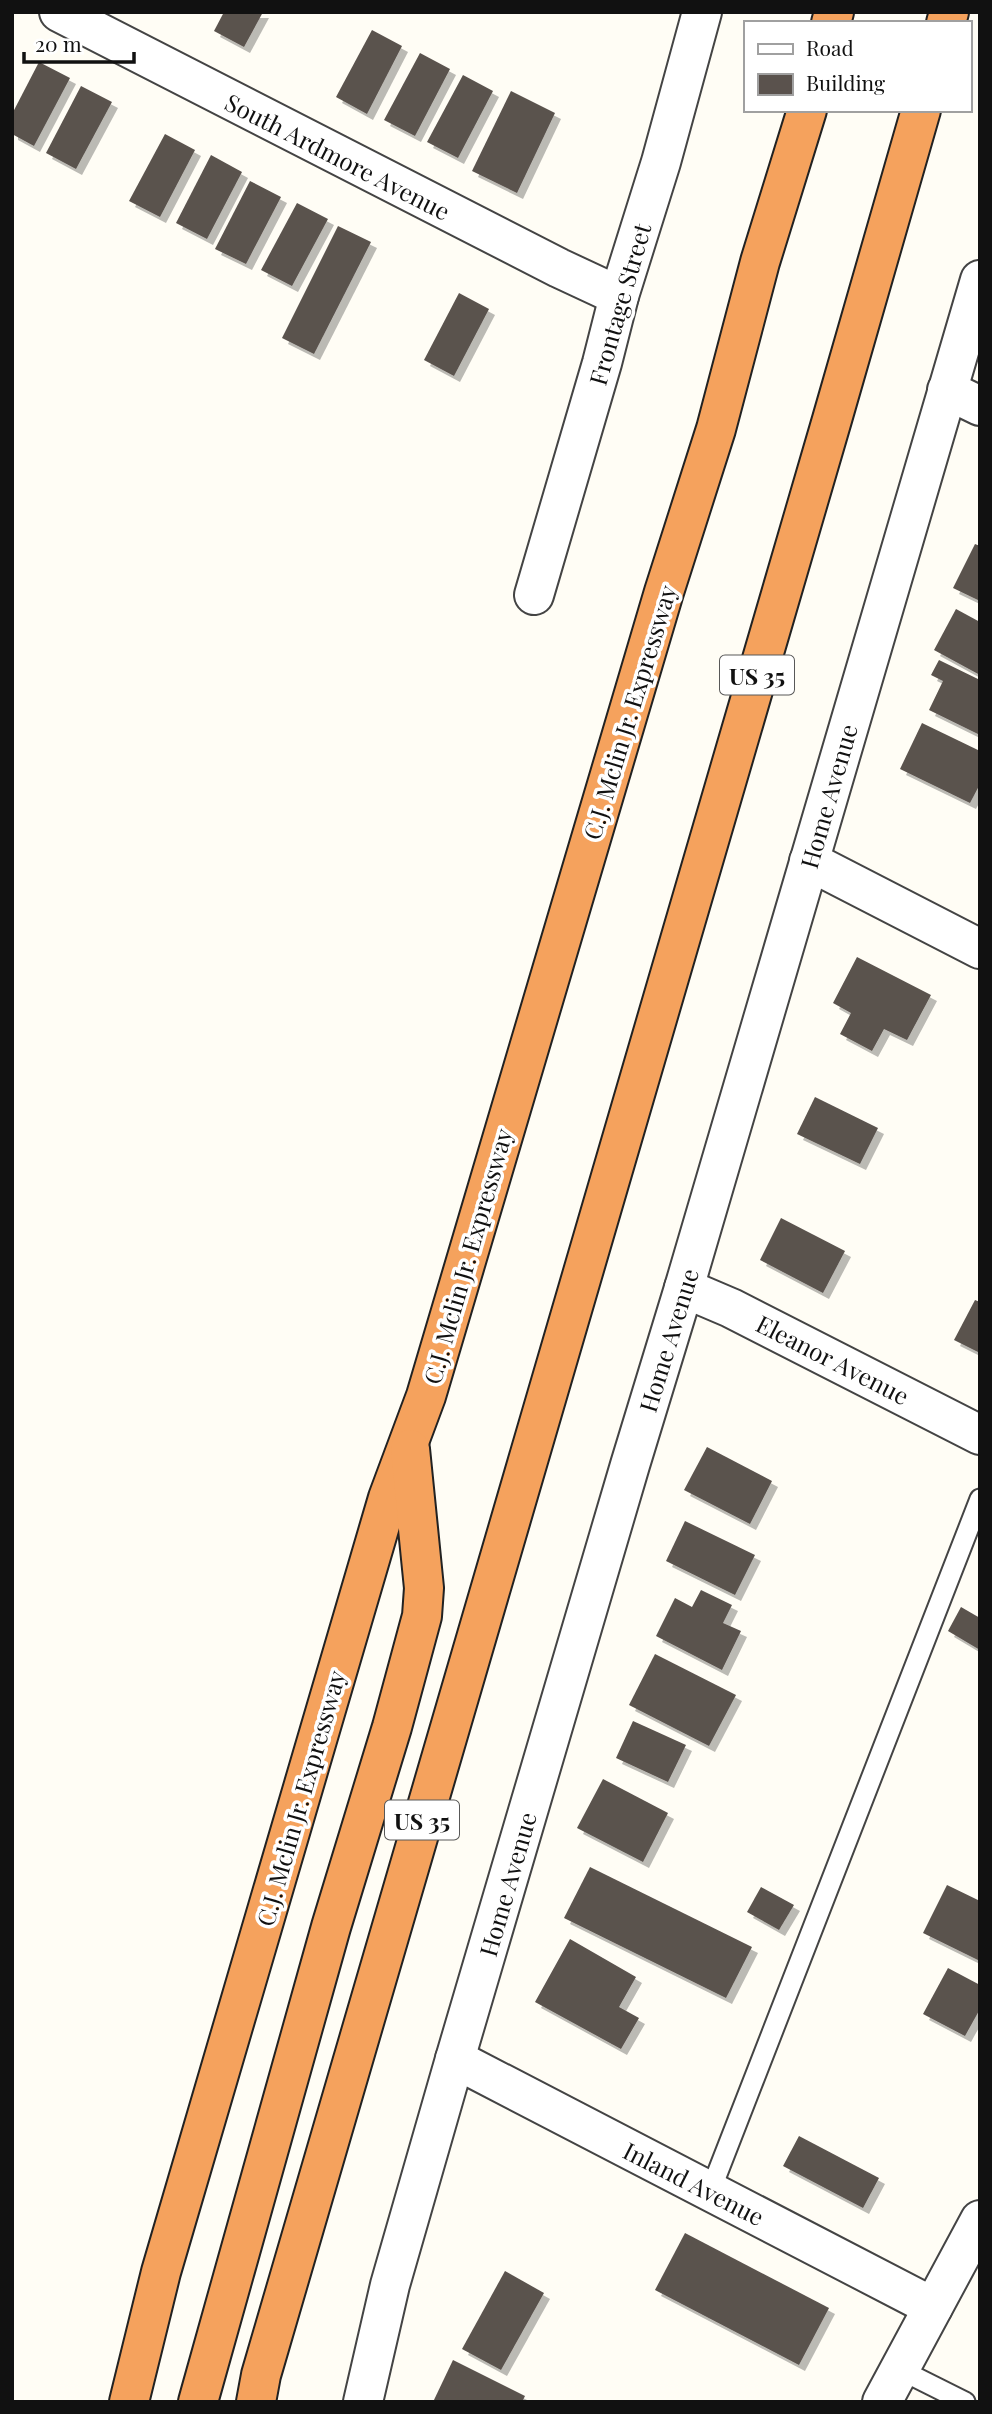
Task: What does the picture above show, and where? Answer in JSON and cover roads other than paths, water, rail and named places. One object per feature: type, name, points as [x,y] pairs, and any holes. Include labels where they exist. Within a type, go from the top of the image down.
[{"type":"highway","name":"C.J. Mclin Jr. Expressway","points":[[130,2402],[161,2272],[388,1498],[426,1396],[664,592],[716,429],[760,262],[806,112]]},
{"type":"highway","name":"US 35","points":[[256,2402],[261,2375],[374,1981],[556,1366],[920,112]]},
{"type":"highway","points":[[198,2402],[331,1927],[392,1727],[422,1616],[424,1588],[409,1440]]},
{"type":"street","name":"South Ardmore Avenue","points":[[59,12],[559,268],[619,296]]},
{"type":"street","name":"Frontage Street","points":[[534,594],[619,296],[661,162],[702,12]]},
{"type":"street","name":"Home Avenue","points":[[363,2402],[390,2285],[455,2059],[809,861],[963,398],[980,280]]},
{"type":"street","points":[[809,861],[980,949]]},
{"type":"street","name":"Eleanor Avenue","points":[[684,1288],[731,1308],[980,1435]]},
{"type":"street","name":"Inland Avenue","points":[[455,2059],[933,2307]]},
{"type":"street","points":[[882,2402],[980,2220]]},
{"type":"lane","points":[[710,2192],[980,1499]]},
{"type":"lane","points":[[900,2369],[965,2402]]}]
